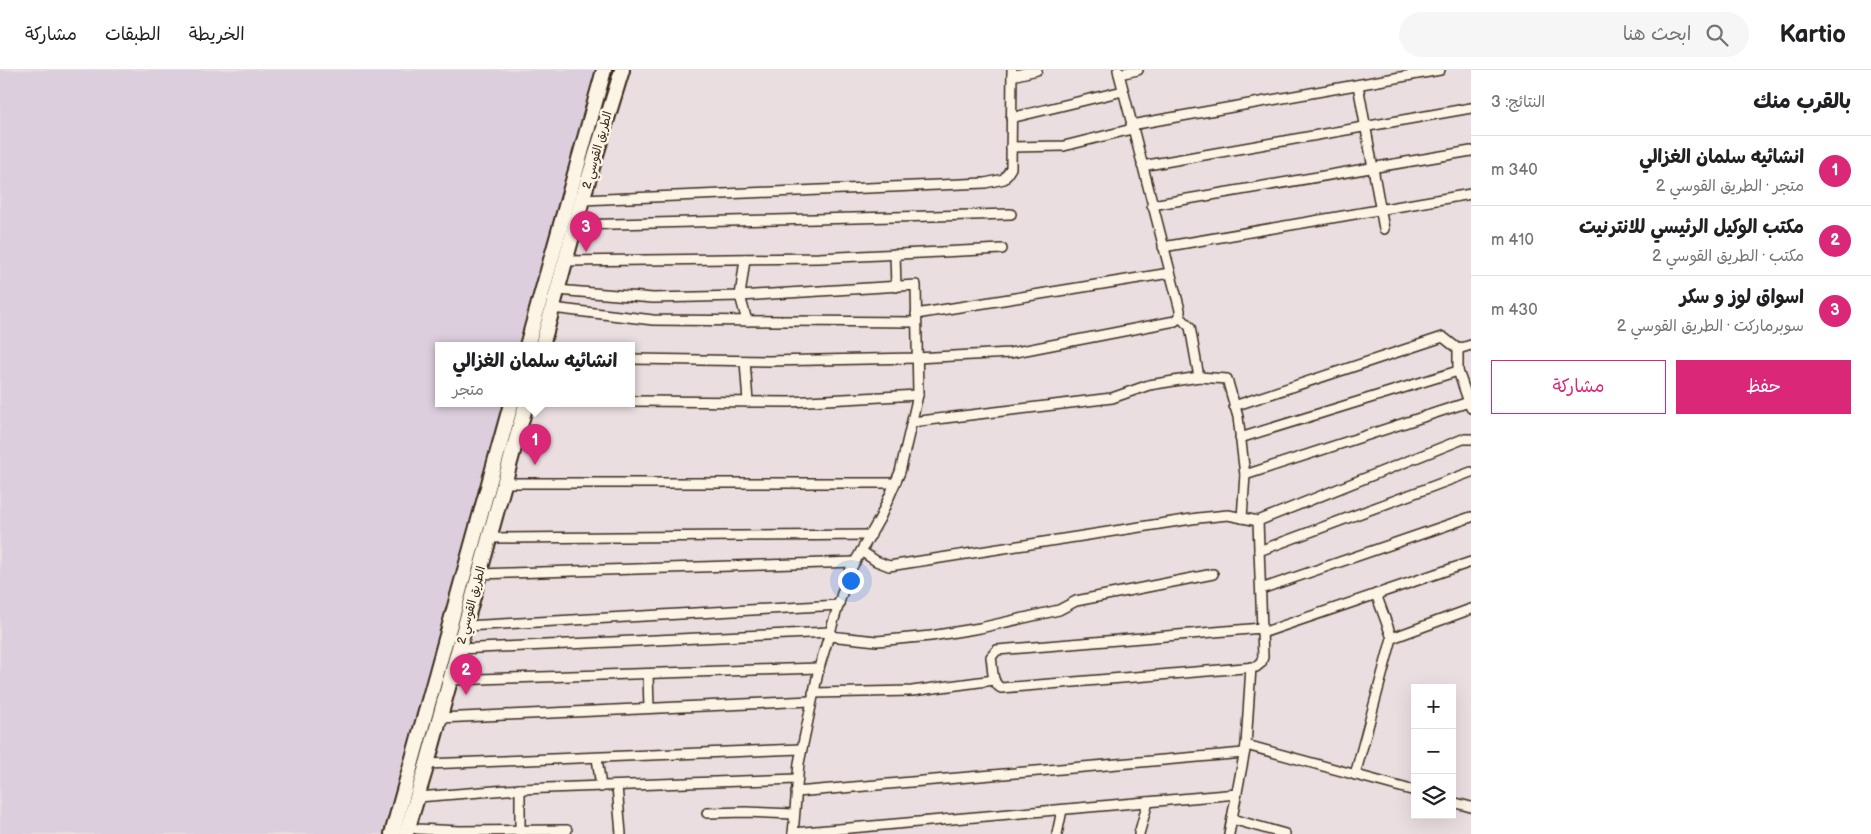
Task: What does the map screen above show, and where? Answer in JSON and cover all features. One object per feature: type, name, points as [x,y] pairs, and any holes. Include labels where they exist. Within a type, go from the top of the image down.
[{"type":"highway","name":"الطريق القوسي 2","points":[[529,342],[604,70]]},
{"type":"highway","name":"الطريق القوسي 2","points":[[543,342],[582,200],[622,70]]},
{"type":"highway","name":"الطريق القوسي 2","points":[[500,478],[512,407]]},
{"type":"highway","name":"الطريق القوسي 2","points":[[392,834],[493,496],[525,407]]},
{"type":"highway","name":"الطريق القوسي 2","points":[[407,830],[418,797],[489,538],[493,496]]},
{"type":"street","points":[[582,200],[995,182],[1004,179],[1011,168],[1012,73],[1037,70]]},
{"type":"street","points":[[1138,70],[1118,72],[1180,316],[1190,327],[1199,377]]},
{"type":"street","points":[[1011,147],[1064,146],[1132,127],[1440,70]]},
{"type":"street","points":[[1358,85],[1384,230]]},
{"type":"street","points":[[1011,118],[1123,91]]},
{"type":"street","points":[[1142,166],[1471,108]]},
{"type":"street","points":[[1152,205],[1471,151]]},
{"type":"street","points":[[1163,247],[1471,194]]},
{"type":"street","points":[[576,225],[1011,214]]},
{"type":"street","points":[[566,261],[819,258],[1002,249]]},
{"type":"street","points":[[894,254],[896,286]]},
{"type":"street","points":[[745,259],[740,296],[747,321]]},
{"type":"street","points":[[552,308],[653,320],[747,321],[916,318],[1170,274]]},
{"type":"street","points":[[557,290],[653,298],[740,296],[916,285],[918,395],[912,422],[900,472],[880,518],[848,574],[819,668],[797,779],[793,834],[1237,794]]},
{"type":"street","points":[[635,359],[916,358],[1010,353],[1175,321],[1180,316]]},
{"type":"street","points":[[1234,406],[1443,337],[1458,349]]},
{"type":"street","points":[[1458,349],[1471,344]]},
{"type":"street","points":[[1244,475],[1469,399],[1458,371],[1458,349]]},
{"type":"street","points":[[745,360],[748,402]]},
{"type":"street","points":[[1240,438],[1458,371]]},
{"type":"street","points":[[912,422],[1112,398],[1149,385],[1199,377],[1227,379],[1240,438],[1244,475],[1242,518]]},
{"type":"street","points":[[635,401],[789,402],[918,395]]},
{"type":"street","points":[[861,551],[876,561],[890,566],[1198,518],[1228,515],[1258,521],[1463,439],[1470,440]]},
{"type":"street","points":[[1259,551],[1471,472]]},
{"type":"street","points":[[500,478],[895,484]]},
{"type":"street","points":[[1261,589],[1471,517]]},
{"type":"street","points":[[1258,521],[1261,589],[1262,630],[1263,657],[1261,663],[1256,667],[1001,688],[997,686],[994,680],[992,657],[997,650],[1262,630],[1471,562]]},
{"type":"street","points":[[489,538],[870,535]]},
{"type":"street","points":[[479,574],[855,562]]},
{"type":"street","points":[[458,649],[829,634],[877,641],[931,636],[980,628],[1059,610],[1076,601],[1213,574]]},
{"type":"street","points":[[1355,775],[1392,638],[1376,594]]},
{"type":"street","points":[[464,626],[838,605]]},
{"type":"street","points":[[1392,638],[1471,609]]},
{"type":"street","points":[[1229,834],[1245,749],[1251,667]]},
{"type":"street","points":[[450,680],[819,668]]},
{"type":"street","points":[[648,674],[650,708]]},
{"type":"street","points":[[440,718],[650,708],[912,691],[994,680]]},
{"type":"street","points":[[796,792],[1245,749],[1411,790]]},
{"type":"street","points":[[427,764],[802,750]]},
{"type":"street","points":[[597,758],[601,787]]},
{"type":"street","points":[[418,797],[520,790],[797,779]]},
{"type":"street","points":[[617,786],[621,834]]},
{"type":"street","points":[[520,790],[520,832]]},
{"type":"street","points":[[1139,834],[1148,802]]},
{"type":"street","points":[[1456,803],[1471,807]]},
{"type":"street","points":[[1057,834],[1062,810]]},
{"type":"street","points":[[707,814],[744,812],[794,814]]},
{"type":"street","points":[[1232,819],[1285,834]]},
{"type":"street","points":[[407,830],[418,828],[520,832],[566,830]]},
{"type":"shaded area","points":[[0,70],[596,70],[519,342],[435,342],[435,407],[501,407],[382,834],[0,834]]},
{"type":"place","name":"اسواق لوز و سكر","points":[[586,252]]},
{"type":"place","name":"انشائيه سلمان الغزالي","points":[[535,465]]},
{"type":"place","name":"مكتب الوكيل الرئيسي للانترنيت","points":[[466,695]]}]
